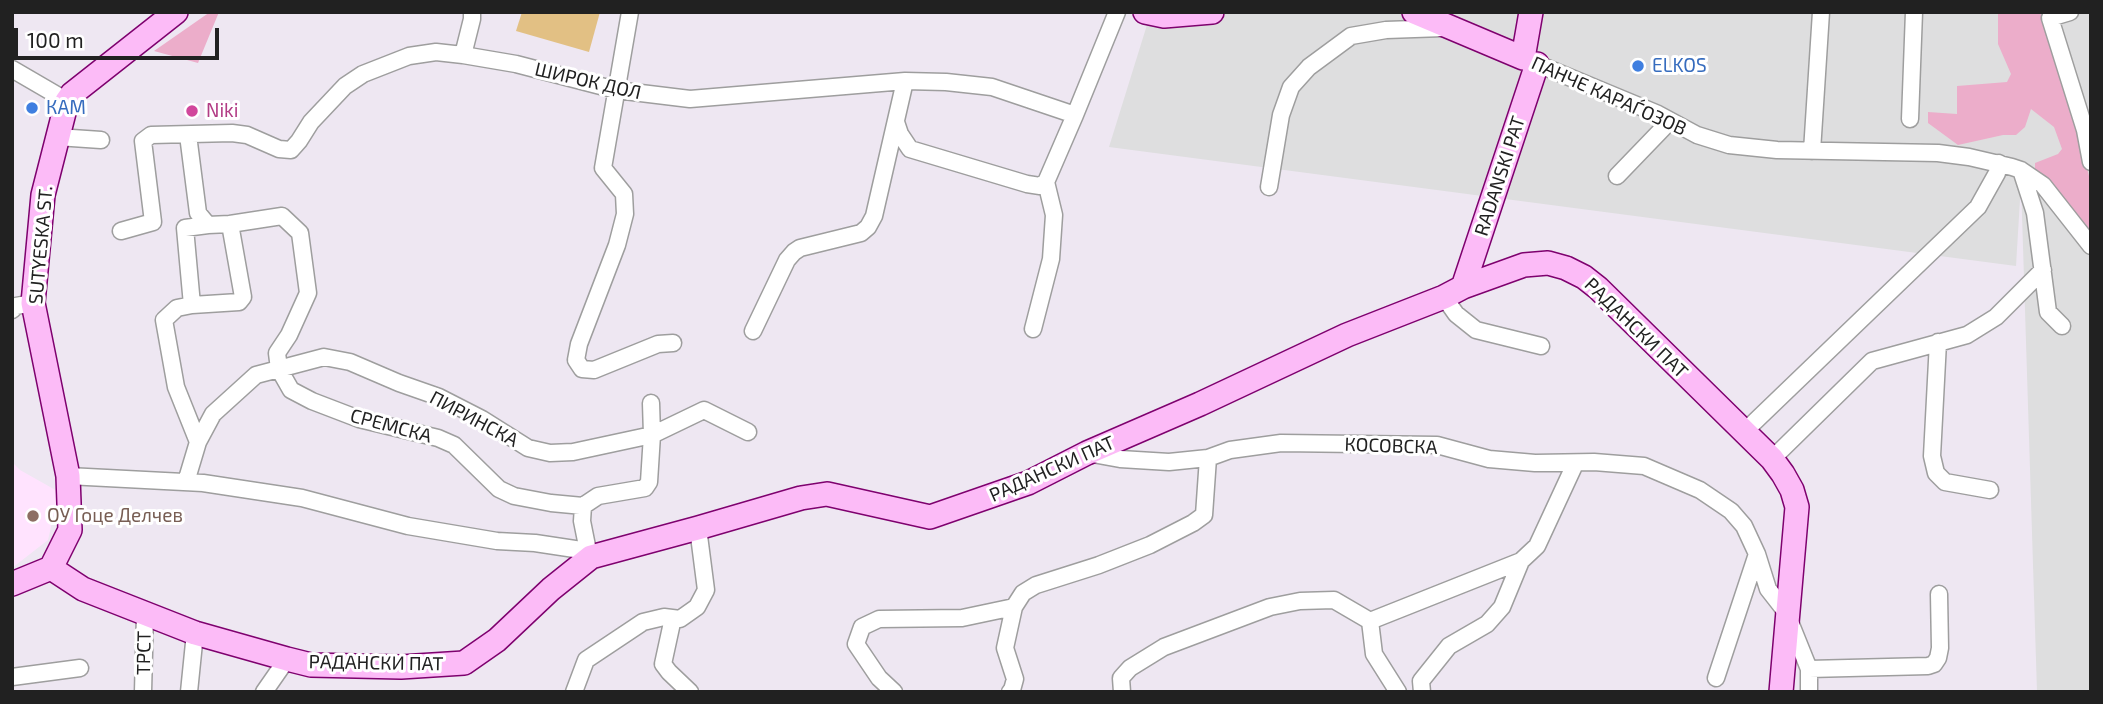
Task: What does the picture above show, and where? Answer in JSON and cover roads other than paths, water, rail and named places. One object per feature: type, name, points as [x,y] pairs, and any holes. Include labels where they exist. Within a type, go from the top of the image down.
[{"type":"street","points":[[12,69],[67,101],[72,94],[176,12]]},
{"type":"street","points":[[463,55],[472,12]]},
{"type":"street","points":[[630,12],[603,168],[624,194],[625,214],[617,245],[579,344],[576,360],[582,369],[594,370],[658,344],[673,343]]},
{"type":"street","points":[[896,122],[900,135],[910,149],[1040,186],[1046,182],[1117,12]]},
{"type":"street","points":[[1144,12],[1164,16],[1212,12]]},
{"type":"street","name":"ПАНЧЕ КАРАЃОЗОВ","points":[[1414,12],[1633,103],[1697,135],[1729,145],[1777,150],[1938,153],[1999,163]]},
{"type":"street","name":"RADANSKI PAT","points":[[1454,292],[1530,61],[1531,12]]},
{"type":"street","points":[[1812,151],[1821,12]]},
{"type":"street","points":[[1910,119],[1914,12]]},
{"type":"street","points":[[2070,12],[2049,15],[2085,130],[2091,162]]},
{"type":"street","points":[[1269,187],[1281,116],[1292,87],[1309,67],[1351,36],[1386,30],[1452,28]]},
{"type":"street","name":"ШИРОК ДОЛ","points":[[121,231],[153,222],[143,141],[151,135],[232,133],[247,135],[279,149],[290,150],[328,102],[345,86],[363,74],[409,56],[436,52],[516,64],[616,90],[691,99],[905,81],[946,82],[992,87],[1074,115]]},
{"type":"street","points":[[753,331],[787,260],[794,252],[800,248],[861,233],[868,227],[874,216],[905,81]]},
{"type":"street","name":"SUTYESKA ST.","points":[[51,568],[70,530],[68,476],[23,307],[43,195],[67,101]]},
{"type":"street","points":[[1617,176],[1670,121]]},
{"type":"street","points":[[188,135],[198,213],[208,225]]},
{"type":"street","points":[[57,137],[100,141]]},
{"type":"street","points":[[1744,432],[1978,207],[1997,173],[1999,163],[2021,170],[2043,185],[2091,246]]},
{"type":"street","points":[[2021,170],[2035,214],[2048,312],[2062,326]]},
{"type":"street","points":[[1033,329],[1051,259],[1054,215],[1046,182]]},
{"type":"street","points":[[192,305],[185,228],[282,216],[300,233],[308,293],[289,335],[276,353],[279,369]]},
{"type":"street","points":[[198,442],[176,387],[164,320],[177,308],[239,302],[243,298],[230,224]]},
{"type":"street","name":"РАДАНСКИ ПАТ","points":[[51,568],[83,589],[195,633],[311,665],[401,667],[464,663],[498,640],[590,554],[698,528],[801,498],[827,494],[930,517],[1028,483],[1087,453],[1347,335],[1524,265],[1548,263],[1584,277],[1598,288],[1772,459],[1792,490],[1797,507],[1781,692]]},
{"type":"street","points":[[1772,459],[1872,361],[1967,335],[1996,317],[2043,270]]},
{"type":"street","points":[[1454,292],[1456,314],[1476,330],[1541,346]]},
{"type":"street","points":[[1938,342],[1932,456],[1936,473],[1945,482],[1990,490]]},
{"type":"street","name":"ПИРИНСКА","points":[[186,482],[198,442],[214,414],[256,375],[324,357],[350,362],[439,397],[482,419],[528,448],[550,453],[573,452],[652,435],[704,410],[748,432]]},
{"type":"street","name":"СРЕМСКА","points":[[279,369],[291,390],[312,401],[359,419],[438,438],[454,445],[499,489],[514,496],[583,506]]},
{"type":"street","points":[[68,476],[203,483],[302,498],[408,526],[497,541],[535,543],[590,554],[582,522],[583,506],[598,496],[645,488],[649,482],[651,403]]},
{"type":"street","name":"КОСОВСКА","points":[[1087,453],[1120,459],[1169,462],[1208,458],[1230,450],[1281,443],[1437,445],[1489,459],[1644,466],[1700,490],[1731,511],[1744,526],[1757,554],[1768,589],[1786,612],[1809,668]]},
{"type":"street","points":[[1010,692],[1015,679],[1005,648],[1014,607],[1023,593],[1037,585],[1150,545],[1199,519],[1204,515],[1208,458]]},
{"type":"street","points":[[1370,621],[1521,561],[1537,546],[1575,464]]},
{"type":"street","points":[[574,692],[586,660],[643,622],[664,617],[680,619],[697,607],[706,590],[698,528]]},
{"type":"street","points":[[1716,678],[1757,554]]},
{"type":"street","points":[[1422,692],[1421,681],[1449,646],[1487,625],[1502,607],[1521,561]]},
{"type":"street","points":[[12,584],[51,568]]},
{"type":"street","points":[[1809,692],[1809,668],[1934,664],[1940,648],[1938,594]]},
{"type":"street","points":[[1122,692],[1121,678],[1130,668],[1164,647],[1270,607],[1300,601],[1334,600],[1370,621]]},
{"type":"street","points":[[894,692],[879,678],[856,645],[862,627],[879,619],[962,618],[1014,607]]},
{"type":"street","name":"ТРСТ","points":[[143,692],[145,614]]},
{"type":"street","points":[[673,618],[663,664],[690,692]]},
{"type":"street","points":[[1370,621],[1374,654],[1398,692]]},
{"type":"street","points":[[189,692],[195,633]]},
{"type":"street","points":[[264,692],[287,659]]},
{"type":"street","points":[[12,677],[80,668]]},
{"type":"place","name":"ELKOS","points":[[1638,66]]},
{"type":"place","name":"КАМ","points":[[32,108]]},
{"type":"place","name":"Niki","points":[[192,111]]},
{"type":"place","name":"ОУ Гоце Делчев","points":[[33,516]]}]
